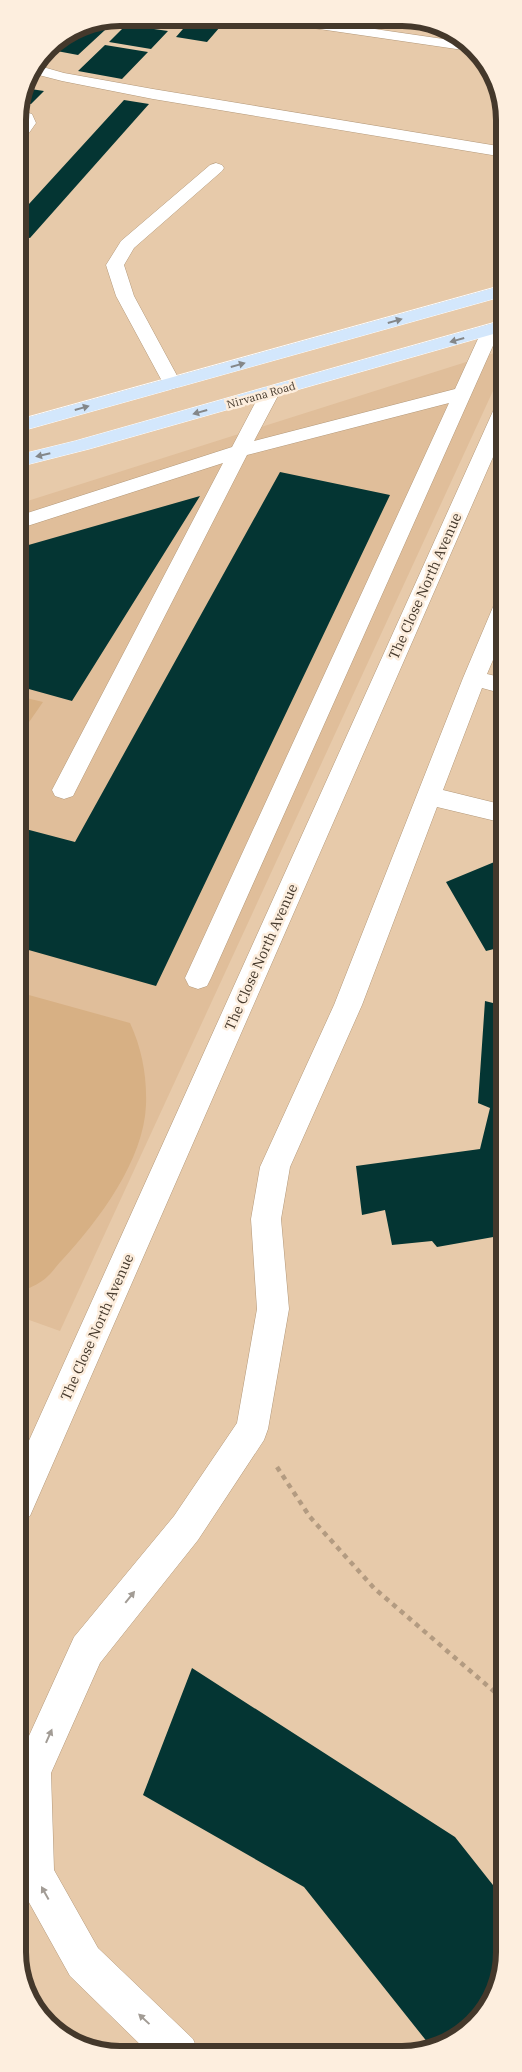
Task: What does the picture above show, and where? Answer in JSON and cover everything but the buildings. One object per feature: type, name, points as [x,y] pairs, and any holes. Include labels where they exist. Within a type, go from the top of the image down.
[{"type":"main road","points":[[26,424],[496,292]]},
{"type":"main road","name":"Nirvana Road","points":[[26,459],[496,329]]},
{"type":"street","points":[[326,26],[458,46]]},
{"type":"street","points":[[40,71],[62,77],[153,94],[496,151]]},
{"type":"street","points":[[26,117],[29,121],[26,127]]},
{"type":"street","points":[[172,383],[125,296],[115,266],[127,245],[216,168]]},
{"type":"street","points":[[198,978],[463,393],[496,332]]},
{"type":"street","points":[[64,790],[270,392]]},
{"type":"street","points":[[26,520],[240,451],[463,393]]},
{"type":"street","name":"The Close North Avenue","points":[[26,1486],[496,427]]},
{"type":"street","points":[[172,2046],[84,1962],[35,1874],[32,1772],[87,1650],[186,1528],[252,1429],[273,1308],[266,1219],[275,1166],[348,1005],[474,678],[496,626]]},
{"type":"street","points":[[474,678],[496,684]]},
{"type":"street","points":[[428,796],[496,812]]},
{"type":"path","points":[[252,1429],[310,1517],[374,1588],[496,1693]]},
{"type":"shaded area","points":[[496,353],[496,384],[60,1331],[26,1319],[26,501]]},
{"type":"shaded area","points":[[26,698],[43,702],[26,726]]},
{"type":"shaded area","points":[[26,994],[130,1023],[141,1053],[145,1073],[146,1094],[143,1126],[137,1147],[117,1188],[91,1226],[50,1274],[39,1283],[26,1289]]}]
